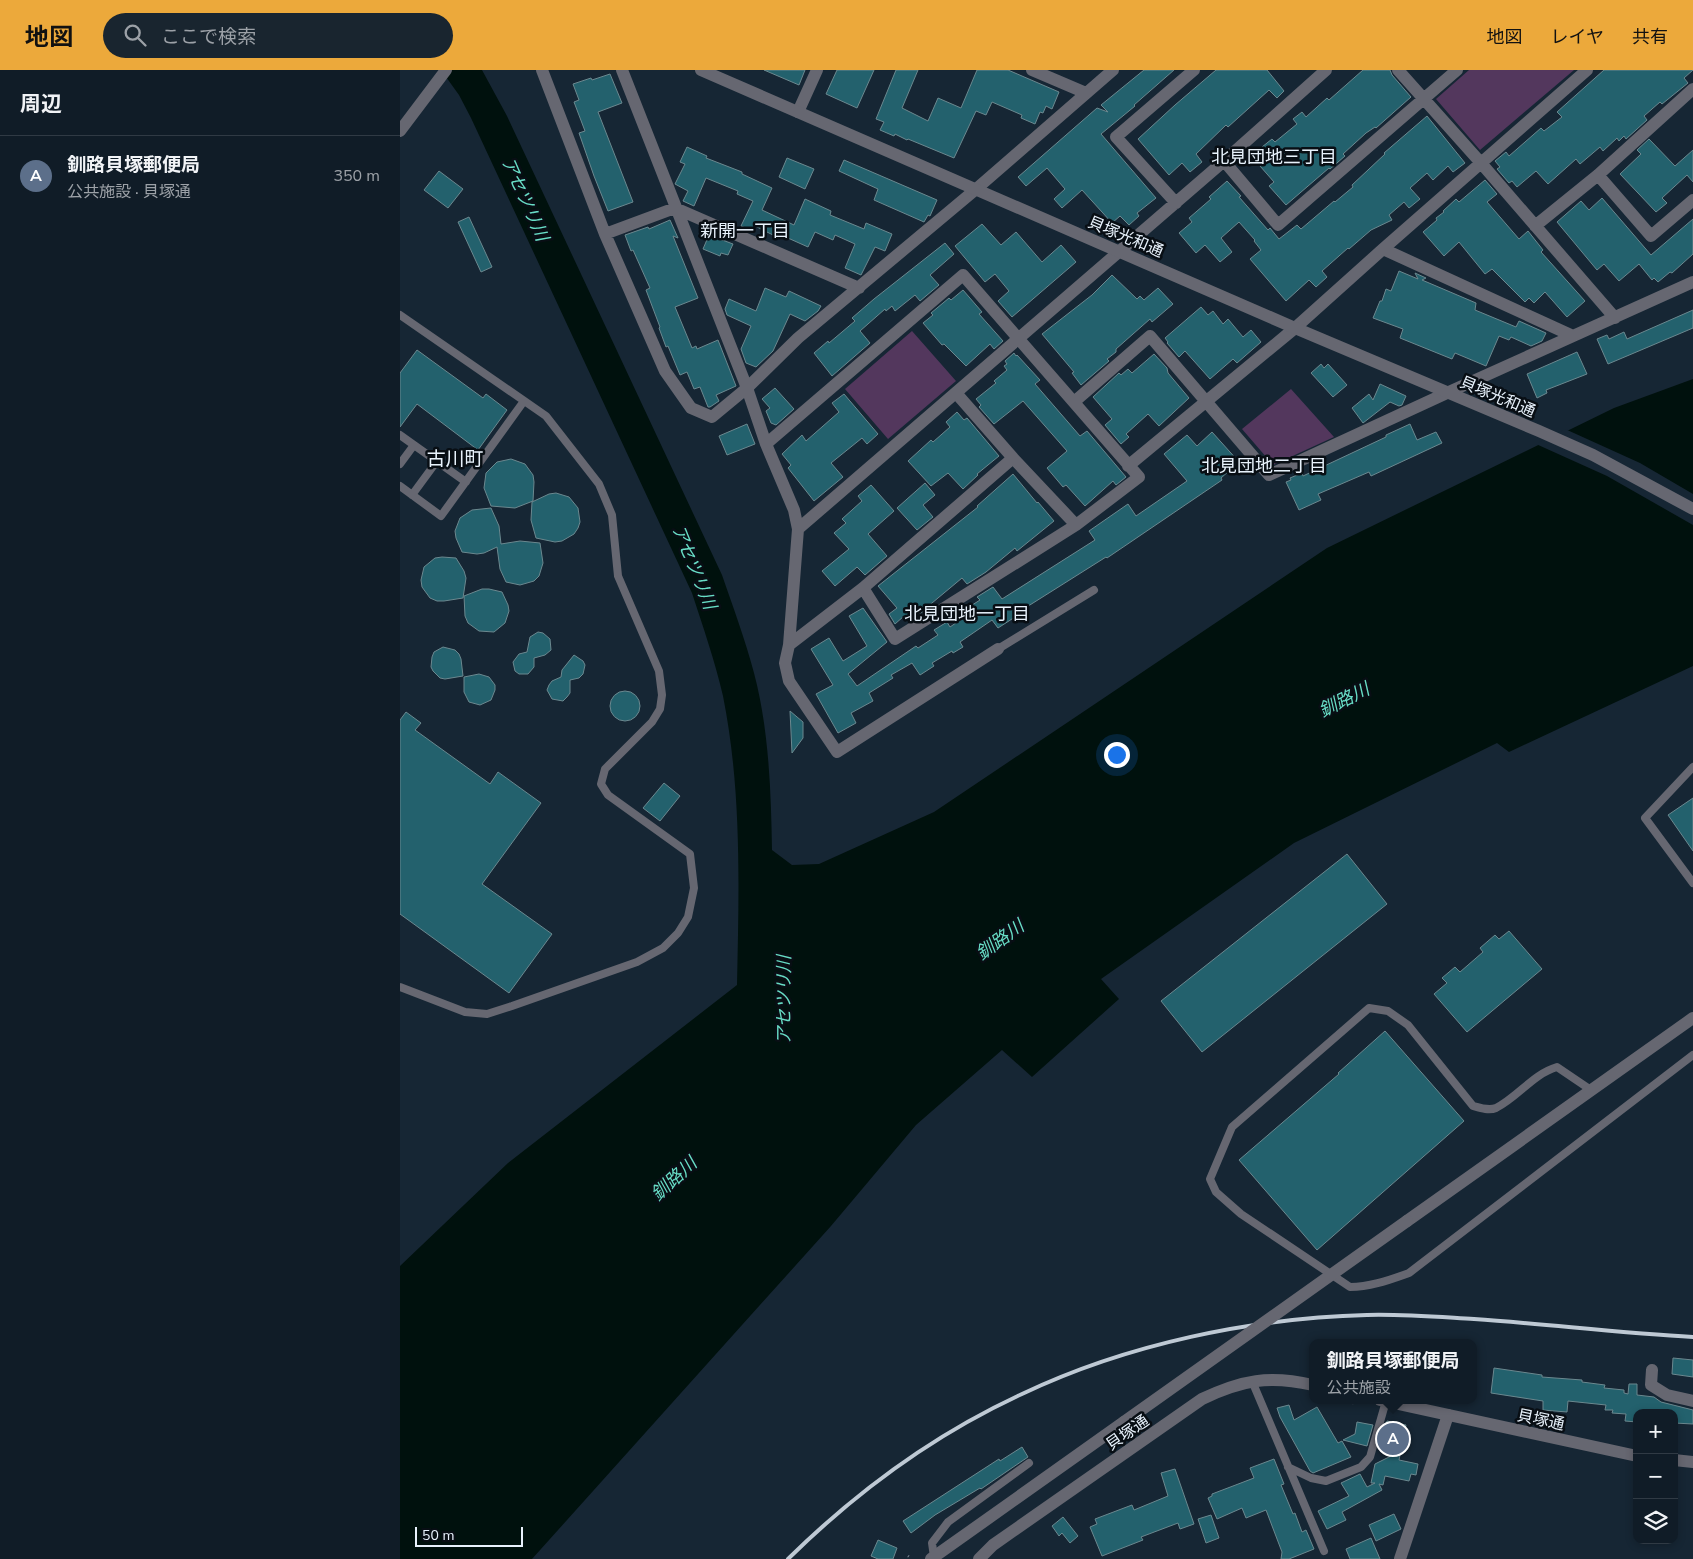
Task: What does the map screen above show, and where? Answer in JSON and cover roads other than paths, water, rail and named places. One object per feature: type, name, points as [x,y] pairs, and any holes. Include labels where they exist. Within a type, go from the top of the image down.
[{"type":"street","points":[[400,131],[446,70]]},
{"type":"street","points":[[542,70],[605,234],[665,371],[691,408],[712,416],[747,388],[798,338],[975,190],[1112,70]]},
{"type":"street","points":[[622,70],[747,388],[766,444],[794,510],[798,529],[789,645],[785,664],[789,681],[837,752],[998,649]]},
{"type":"street","name":"貝塚光和通","points":[[701,70],[975,190],[1593,455],[1693,509]]},
{"type":"street","points":[[798,112],[817,70]]},
{"type":"street","points":[[1032,70],[1086,93]]},
{"type":"street","points":[[1176,203],[1116,137],[1194,70]]},
{"type":"street","points":[[798,529],[1176,203],[1326,70]]},
{"type":"street","points":[[1398,70],[1615,318]]},
{"type":"street","points":[[1224,161],[1278,224],[1457,70]]},
{"type":"street","points":[[1128,466],[1295,328],[1586,70]]},
{"type":"street","points":[[1535,226],[1598,175],[1693,89]]},
{"type":"street","points":[[1598,175],[1651,236],[1693,200]]},
{"type":"street","points":[[605,234],[675,208],[859,288]]},
{"type":"street","points":[[1383,248],[1573,336]]},
{"type":"street","points":[[766,444],[963,275],[1139,477],[1076,525],[895,640],[863,588]]},
{"type":"street","points":[[1074,402],[1150,336],[1269,476],[1448,392],[1693,282]]},
{"type":"street","points":[[956,393],[1013,458],[1076,525]]},
{"type":"street","points":[[789,645],[863,588],[1013,458]]},
{"type":"street","points":[[932,1558],[1693,1018]]},
{"type":"street","points":[[1652,1370],[1651,1386],[1667,1394],[1693,1401]]},
{"type":"street","name":"貝塚通","points":[[979,1559],[993,1545],[1202,1400],[1226,1388],[1252,1381],[1285,1380],[1309,1385]]},
{"type":"street","name":"貝塚通","points":[[1397,1404],[1633,1455]]},
{"type":"street","points":[[1400,1559],[1448,1415]]},
{"type":"street","points":[[1678,1460],[1693,1462]]},
{"type":"lane","points":[[400,315],[546,416],[599,484],[612,515],[618,576],[659,671],[662,695],[660,709],[652,722],[605,769],[601,784],[608,795],[690,854],[694,888],[688,917],[678,934],[663,948],[637,962],[512,1006],[487,1014],[465,1012],[400,987]]},
{"type":"lane","points":[[400,486],[441,516],[524,401]]},
{"type":"lane","points":[[400,435],[466,482]]},
{"type":"lane","points":[[400,464],[414,445]]},
{"type":"lane","points":[[412,495],[437,462]]},
{"type":"lane","points":[[998,649],[1094,590]]},
{"type":"lane","points":[[1693,767],[1645,818],[1693,883]]},
{"type":"lane","points":[[1591,1090],[1557,1068],[1546,1070],[1495,1109],[1482,1109],[1473,1106],[1408,1025],[1388,1011],[1369,1008],[1232,1127],[1210,1179],[1216,1192],[1241,1214],[1350,1287],[1363,1287],[1382,1283],[1410,1273],[1693,1055]]},
{"type":"lane","points":[[1252,1381],[1324,1551]]},
{"type":"lane","points":[[1288,1467],[1311,1478],[1326,1481],[1361,1468],[1370,1457],[1382,1404]]},
{"type":"lane","points":[[932,1558],[932,1543],[948,1522],[1029,1463]]},
{"type":"water","points":[[441,70],[482,70],[507,116],[722,575],[747,648],[763,716],[771,805],[772,850],[792,865],[819,864],[934,812],[1327,548],[1614,408],[1693,379],[1693,666],[1509,752],[1497,743],[1294,843],[1101,979],[1119,999],[1032,1077],[1002,1050],[916,1125],[831,1226],[532,1559],[400,1559],[400,1266],[508,1163],[737,985],[738,840],[736,804],[729,732],[723,696],[713,657],[692,593],[471,118],[459,95]]},
{"type":"railway","points":[[788,1559],[814,1534],[869,1488],[898,1466],[958,1427],[1062,1376],[1104,1361],[1191,1337],[1279,1322],[1323,1317],[1380,1315],[1474,1319],[1693,1337]]},
{"type":"place","name":"釧路貝塚郵便局","points":[[1393,1439]]},
{"type":"district","name":"北見団地三丁目","points":[[1274,157]]},
{"type":"district","name":"新開一丁目","points":[[745,231]]},
{"type":"district","name":"古川町","points":[[455,458]]},
{"type":"district","name":"北見団地二丁目","points":[[1264,466]]},
{"type":"district","name":"北見団地一丁目","points":[[967,614]]},
{"type":"water label","name":"アセツリ川","points":[[525,199]]},
{"type":"water label","name":"アセツリ川","points":[[694,567]]},
{"type":"water label","name":"釧路川","points":[[1344,700]]},
{"type":"water label","name":"釧路川","points":[[1000,940]]},
{"type":"water label","name":"アセツリ川","points":[[784,1000]]},
{"type":"water label","name":"釧路川","points":[[674,1179]]}]
